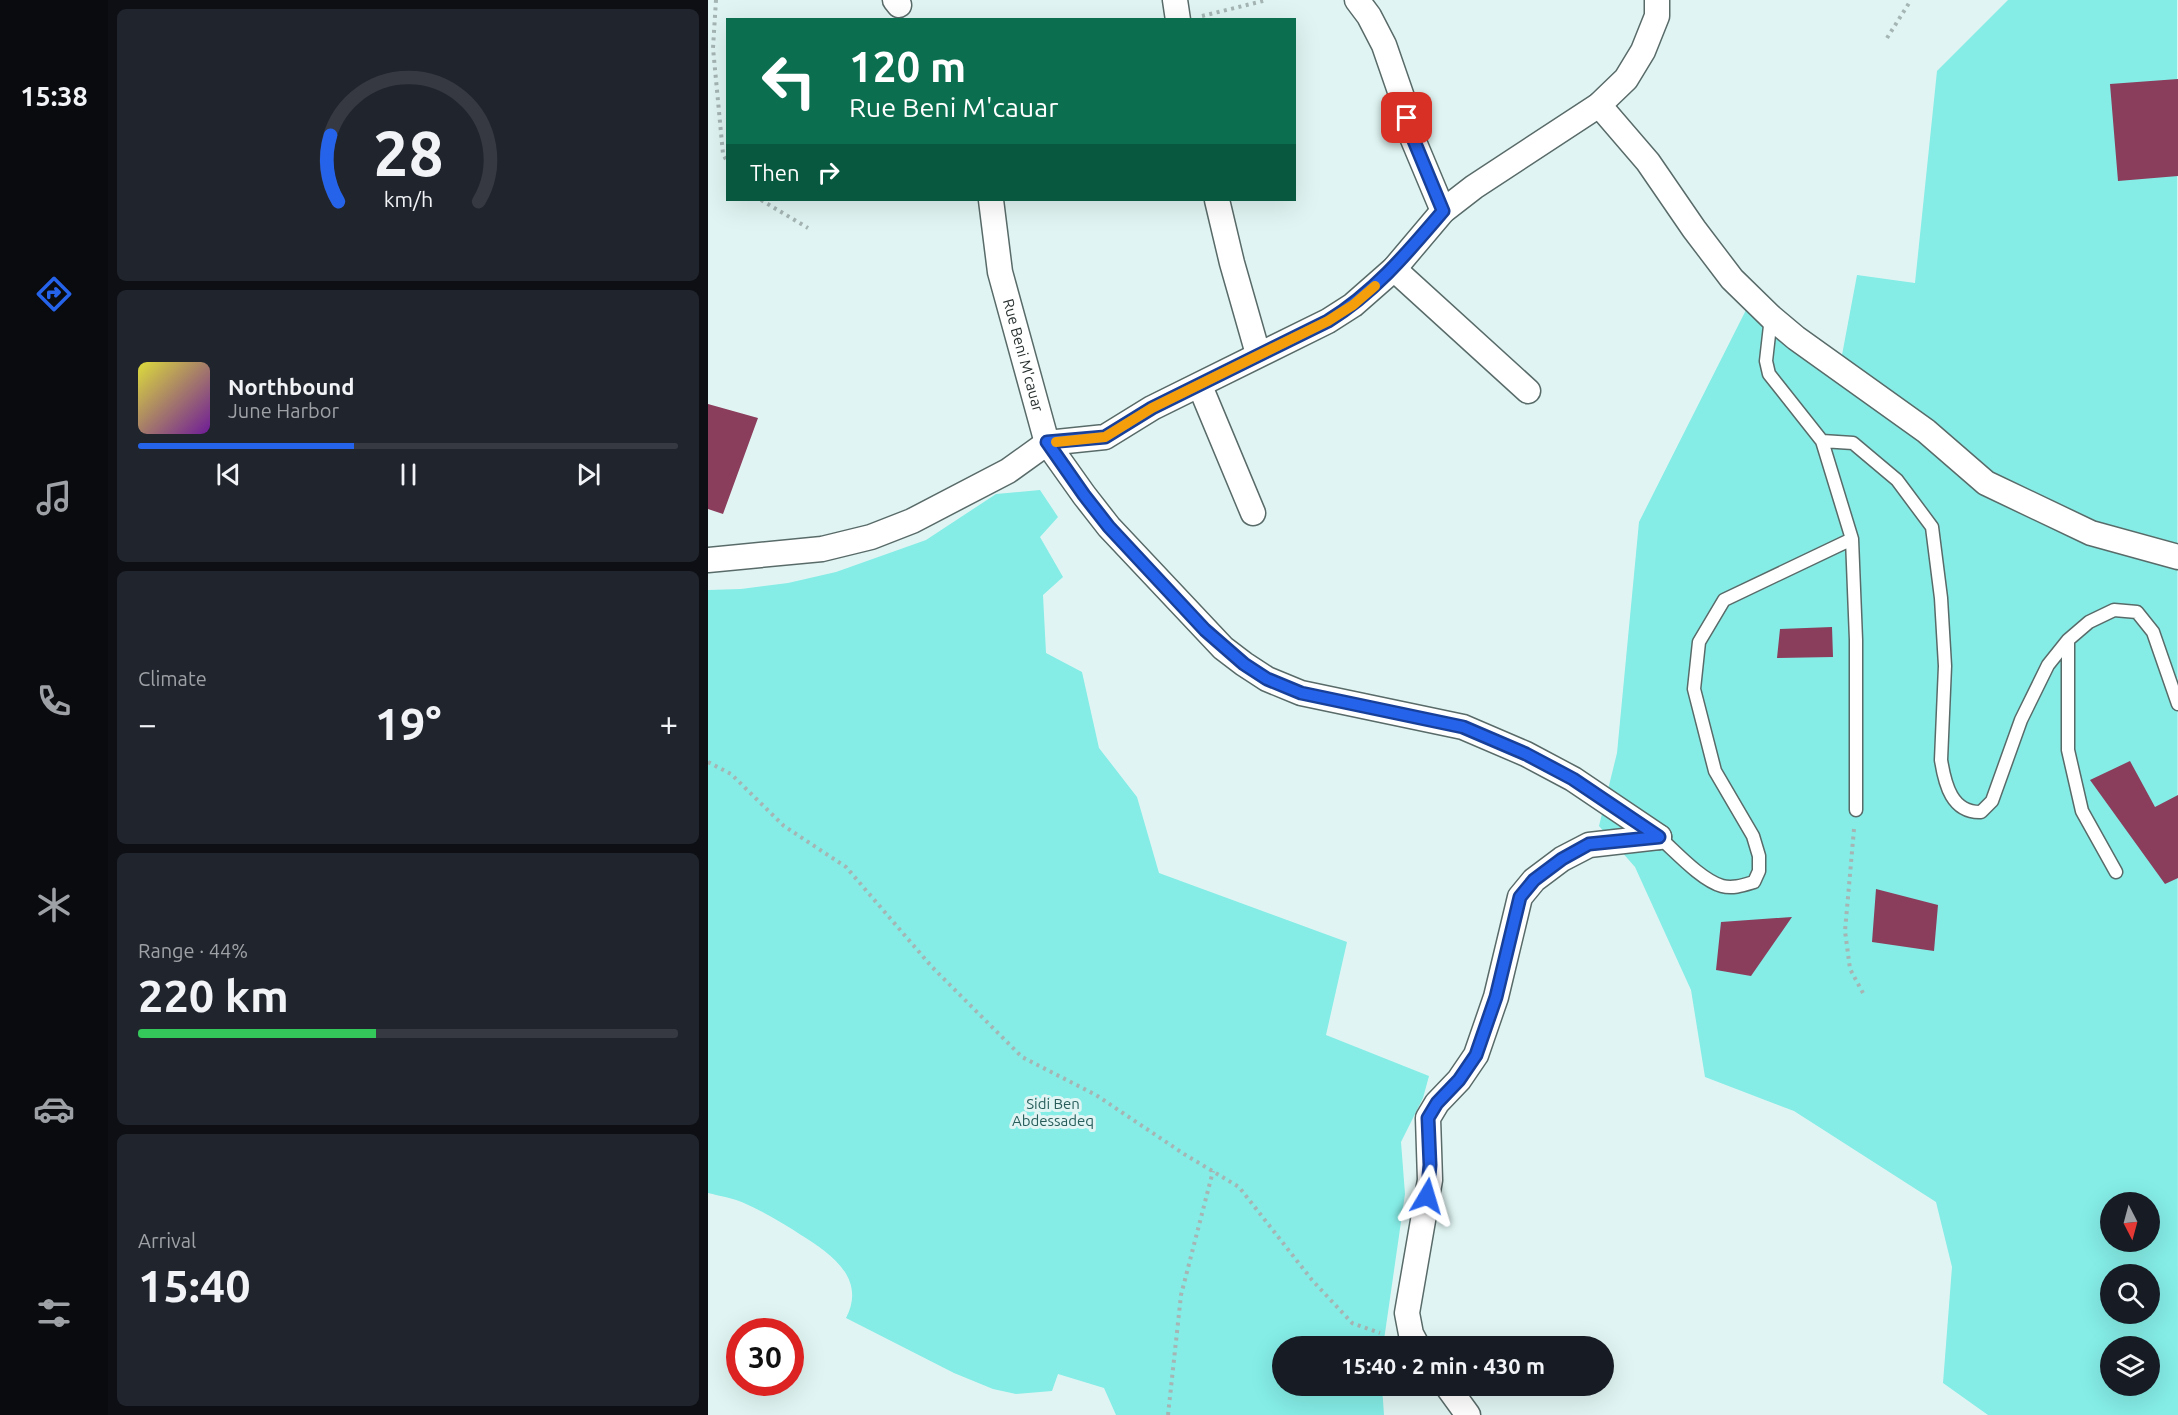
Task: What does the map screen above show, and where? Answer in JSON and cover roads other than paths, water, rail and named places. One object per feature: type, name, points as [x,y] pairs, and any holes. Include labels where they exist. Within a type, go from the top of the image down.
[{"type":"street","points":[[1175,0],[1186,18]]},
{"type":"street","points":[[1357,0],[1369,16],[1384,45],[1403,100],[1412,136],[1443,211]]},
{"type":"street","points":[[708,560],[794,553],[845,544],[871,537],[912,521],[1008,471],[1047,442],[1105,437],[1152,408],[1200,386],[1258,354],[1297,337],[1353,305],[1394,268],[1443,211],[1474,187],[1599,105],[1626,79],[1643,51],[1657,16],[1657,0]]},
{"type":"street","points":[[1599,105],[1648,162],[1732,279],[1796,338],[1926,430],[1986,483],[2091,534],[2178,557]]},
{"type":"street","name":"Rue Beni M'cauar","points":[[991,201],[1000,272],[1047,442],[1109,527],[1205,630],[1244,664],[1267,679],[1301,693],[1463,727],[1526,754],[1573,779],[1659,837]]},
{"type":"street","points":[[1217,201],[1258,354]]},
{"type":"street","points":[[1394,268],[1528,391]]},
{"type":"street","points":[[1200,386],[1253,513]]},
{"type":"street","points":[[1412,1336],[1407,1313],[1430,1180],[1428,1118],[1437,1103],[1459,1080],[1476,1055],[1496,997],[1520,897],[1534,880],[1562,859],[1589,844],[1659,837]]},
{"type":"street","points":[[1454,1396],[1468,1415]]},
{"type":"lane","points":[[1771,317],[1766,361],[1769,374],[1822,441],[1852,539],[1856,639],[1856,810]]},
{"type":"lane","points":[[1822,441],[1853,443],[1897,480],[1932,527],[1941,598],[1945,666],[1941,760],[1943,774],[1954,801],[1962,809],[1981,812],[1992,801],[2021,720],[2048,665],[2068,640],[2089,622],[2114,610],[2138,612],[2152,632],[2178,704]]},
{"type":"lane","points":[[1659,837],[1704,877],[1722,886],[1739,887],[1754,882],[1759,871],[1759,856],[1753,836],[1715,771],[1694,689],[1699,642],[1724,600],[1852,539]]},
{"type":"lane","points":[[2068,640],[2068,750],[2082,811],[2116,872]]},
{"type":"park label","name":"Sidi Ben Abdessadeq","points":[[1053,1112]]}]
